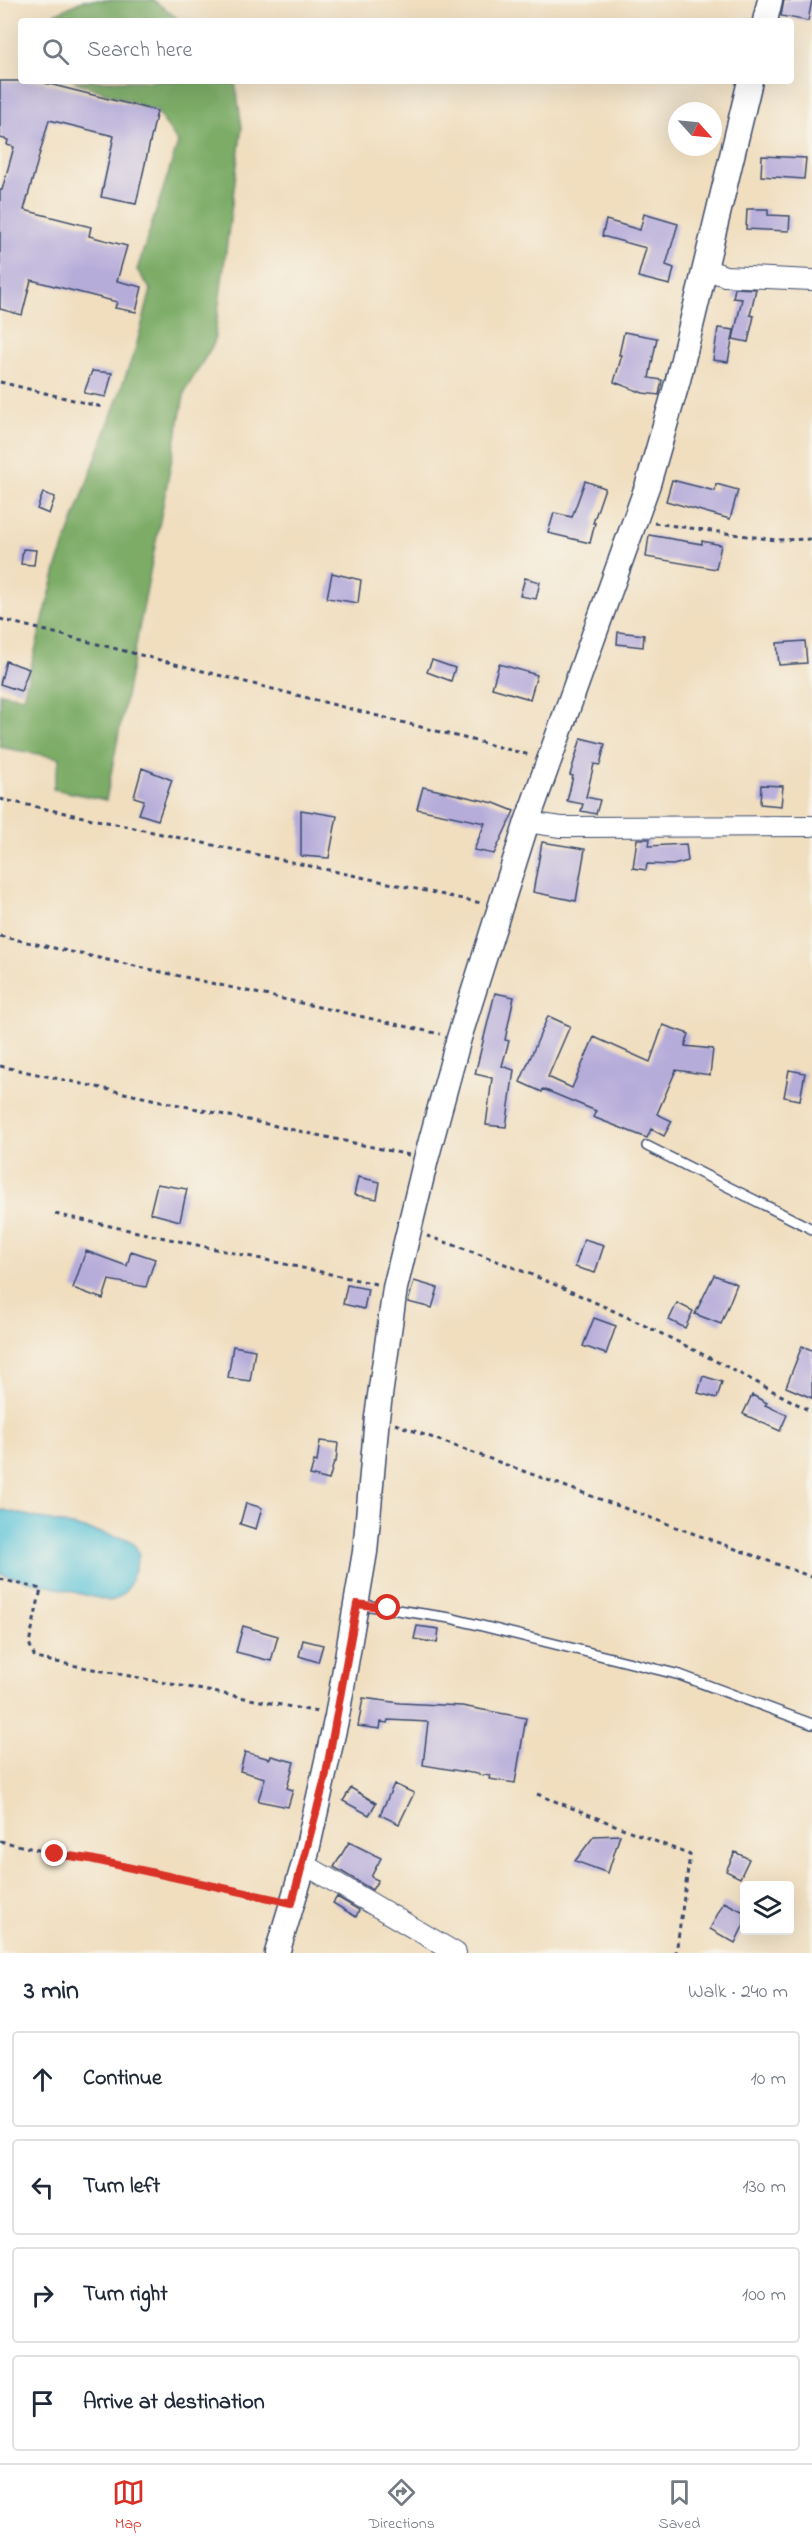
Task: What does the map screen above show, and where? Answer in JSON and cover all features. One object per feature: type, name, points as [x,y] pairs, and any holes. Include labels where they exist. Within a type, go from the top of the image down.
[{"type":"street","points":[[766,18],[770,0]]},
{"type":"street","points":[[277,1953],[304,1864],[337,1716],[365,1552],[377,1417],[395,1288],[426,1159],[459,1038],[527,822],[634,520],[678,380],[749,84]]},
{"type":"street","points":[[705,269],[725,276],[812,279]]},
{"type":"street","points":[[527,822],[561,827],[812,826]]},
{"type":"street","points":[[304,1864],[456,1953]]},
{"type":"lane","points":[[647,1146],[812,1229]]},
{"type":"lane","points":[[357,1604],[450,1618],[680,1675],[812,1724]]},
{"type":"path","points":[[0,382],[102,407]]},
{"type":"path","points":[[634,520],[776,540],[812,539]]},
{"type":"path","points":[[0,619],[549,760]]},
{"type":"path","points":[[0,799],[500,908]]},
{"type":"path","points":[[0,936],[459,1038]]},
{"type":"path","points":[[0,1066],[426,1159]]},
{"type":"path","points":[[55,1214],[395,1288]]},
{"type":"path","points":[[409,1230],[488,1256],[588,1300],[695,1349],[812,1412]]},
{"type":"path","points":[[377,1417],[812,1577]]},
{"type":"path","points":[[0,1579],[41,1589],[29,1643],[35,1658],[337,1716]]},
{"type":"path","points":[[537,1794],[690,1855],[676,1953]]},
{"type":"path","points":[[0,1841],[292,1903]]},
{"type":"green space","points":[[84,0],[153,0],[177,18],[46,18]]},
{"type":"green space","points":[[81,84],[235,84],[242,127],[214,343],[185,391],[106,800],[53,789],[60,758],[0,747],[0,693],[23,697],[57,566],[136,347],[151,290],[137,270],[178,143],[157,111]]},
{"type":"water","points":[[4,1510],[127,1539],[135,1545],[139,1555],[127,1589],[110,1601],[0,1574],[0,1511]]},
{"type":"building","points":[[784,0],[812,0],[808,21],[781,16]]},
{"type":"building","points":[[0,81],[18,81],[18,84],[49,84],[157,111],[136,204],[101,197],[114,136],[49,120],[24,210],[91,227],[89,236],[127,246],[117,281],[142,287],[136,312],[115,308],[117,302],[31,280],[22,315],[0,309],[0,190],[2,190],[14,147],[7,145],[8,140],[0,138]]},
{"type":"building","points":[[762,156],[806,158],[804,179],[761,176]]},
{"type":"building","points":[[747,209],[768,209],[768,215],[790,216],[789,231],[746,229]]},
{"type":"building","points":[[644,214],[678,224],[666,265],[674,268],[670,285],[638,277],[646,248],[602,236],[606,220],[640,230]]},
{"type":"building","points":[[735,288],[756,289],[750,315],[754,316],[748,342],[733,339],[742,299],[733,298]]},
{"type":"building","points":[[718,328],[734,330],[728,362],[713,360]]},
{"type":"building","points":[[624,332],[657,338],[649,378],[662,380],[659,395],[643,393],[614,382],[622,355],[619,355]]},
{"type":"building","points":[[92,371],[112,373],[106,397],[84,393]]},
{"type":"building","points":[[672,480],[715,491],[716,484],[738,490],[730,519],[666,501]]},
{"type":"building","points":[[585,481],[605,488],[593,523],[595,523],[590,543],[548,533],[554,513],[572,517]]},
{"type":"building","points":[[43,493],[55,497],[49,514],[37,509]]},
{"type":"building","points":[[649,535],[721,545],[716,569],[646,557]]},
{"type":"building","points":[[23,549],[36,550],[34,565],[21,564]]},
{"type":"building","points":[[332,573],[361,580],[358,603],[327,598]]},
{"type":"building","points":[[525,578],[540,582],[536,599],[520,596]]},
{"type":"building","points":[[618,632],[644,635],[643,647],[617,644]]},
{"type":"building","points":[[805,641],[807,663],[779,665],[777,643]]},
{"type":"building","points":[[432,660],[455,668],[451,681],[427,672]]},
{"type":"building","points":[[6,661],[29,669],[21,691],[0,684]]},
{"type":"building","points":[[499,664],[537,675],[530,699],[492,688]]},
{"type":"building","points":[[581,738],[605,744],[600,765],[594,764],[586,797],[600,800],[596,814],[581,811],[583,804],[567,801],[573,776],[570,775]]},
{"type":"building","points":[[142,768],[172,780],[158,820],[139,814],[144,800],[134,797]]},
{"type":"building","points":[[761,785],[783,786],[781,806],[760,804]]},
{"type":"building","points":[[423,787],[494,803],[514,811],[494,854],[474,850],[485,823],[417,809]]},
{"type":"building","points":[[301,810],[337,816],[329,858],[301,856]]},
{"type":"building","points":[[637,839],[650,839],[649,846],[686,844],[688,861],[673,865],[647,864],[646,870],[633,868]]},
{"type":"building","points":[[542,842],[585,849],[576,901],[533,892]]},
{"type":"building","points":[[495,993],[514,997],[505,1040],[509,1041],[502,1066],[514,1070],[506,1127],[486,1125],[492,1078],[475,1074]]},
{"type":"building","points":[[548,1016],[570,1026],[548,1077],[572,1088],[594,1037],[650,1062],[663,1025],[689,1034],[685,1046],[713,1049],[710,1075],[676,1070],[657,1114],[672,1121],[664,1136],[651,1129],[647,1138],[593,1117],[596,1111],[520,1082]]},
{"type":"building","points":[[789,1070],[805,1073],[800,1100],[784,1097]]},
{"type":"building","points":[[358,1177],[380,1182],[377,1199],[354,1195]]},
{"type":"building","points":[[157,1184],[187,1189],[180,1221],[150,1213]]},
{"type":"building","points":[[584,1239],[604,1245],[595,1273],[575,1267]]},
{"type":"building","points":[[86,1251],[127,1266],[131,1251],[155,1259],[146,1287],[109,1280],[103,1299],[73,1288]]},
{"type":"building","points":[[714,1275],[737,1284],[721,1324],[695,1314]]},
{"type":"building","points":[[414,1281],[438,1288],[432,1308],[408,1302]]},
{"type":"building","points":[[347,1285],[368,1289],[364,1309],[343,1304]]},
{"type":"building","points":[[677,1303],[693,1311],[685,1328],[669,1320]]},
{"type":"building","points":[[594,1318],[616,1326],[606,1354],[583,1346]]},
{"type":"building","points":[[233,1346],[255,1350],[250,1381],[228,1378]]},
{"type":"building","points":[[802,1346],[812,1350],[812,1398],[786,1387]]},
{"type":"building","points":[[703,1376],[722,1382],[717,1398],[698,1393]]},
{"type":"building","points":[[752,1395],[767,1403],[765,1405],[787,1415],[780,1431],[743,1414]]},
{"type":"building","points":[[320,1441],[338,1443],[336,1462],[334,1462],[329,1480],[310,1475],[314,1461],[317,1462]]},
{"type":"building","points":[[246,1503],[262,1508],[256,1529],[240,1524]]},
{"type":"building","points":[[243,1626],[278,1636],[271,1661],[236,1652]]},
{"type":"building","points":[[417,1626],[439,1629],[437,1643],[414,1639]]},
{"type":"building","points":[[303,1640],[323,1645],[318,1662],[299,1656]]},
{"type":"building","points":[[363,1698],[400,1703],[462,1706],[526,1718],[515,1783],[489,1779],[490,1776],[423,1765],[428,1722],[388,1720],[387,1723],[381,1722],[380,1729],[358,1726]]},
{"type":"building","points":[[245,1752],[270,1759],[271,1756],[294,1762],[287,1788],[293,1790],[288,1807],[258,1801],[265,1778],[240,1771]]},
{"type":"building","points":[[394,1784],[414,1793],[399,1824],[380,1815]]},
{"type":"building","points":[[351,1788],[376,1803],[369,1815],[343,1801]]},
{"type":"building","points":[[620,1835],[608,1873],[575,1861],[594,1836]]},
{"type":"building","points":[[349,1842],[381,1858],[371,1877],[378,1880],[372,1890],[334,1867]]},
{"type":"building","points":[[735,1852],[749,1859],[740,1878],[726,1871]]},
{"type":"building","points":[[337,1897],[359,1910],[356,1917],[333,1903]]},
{"type":"building","points":[[724,1902],[740,1910],[740,1932],[735,1943],[710,1929]]},
{"type":"route","points":[[55,1854],[90,1859],[292,1903],[325,1779],[357,1604],[388,1608]]}]
